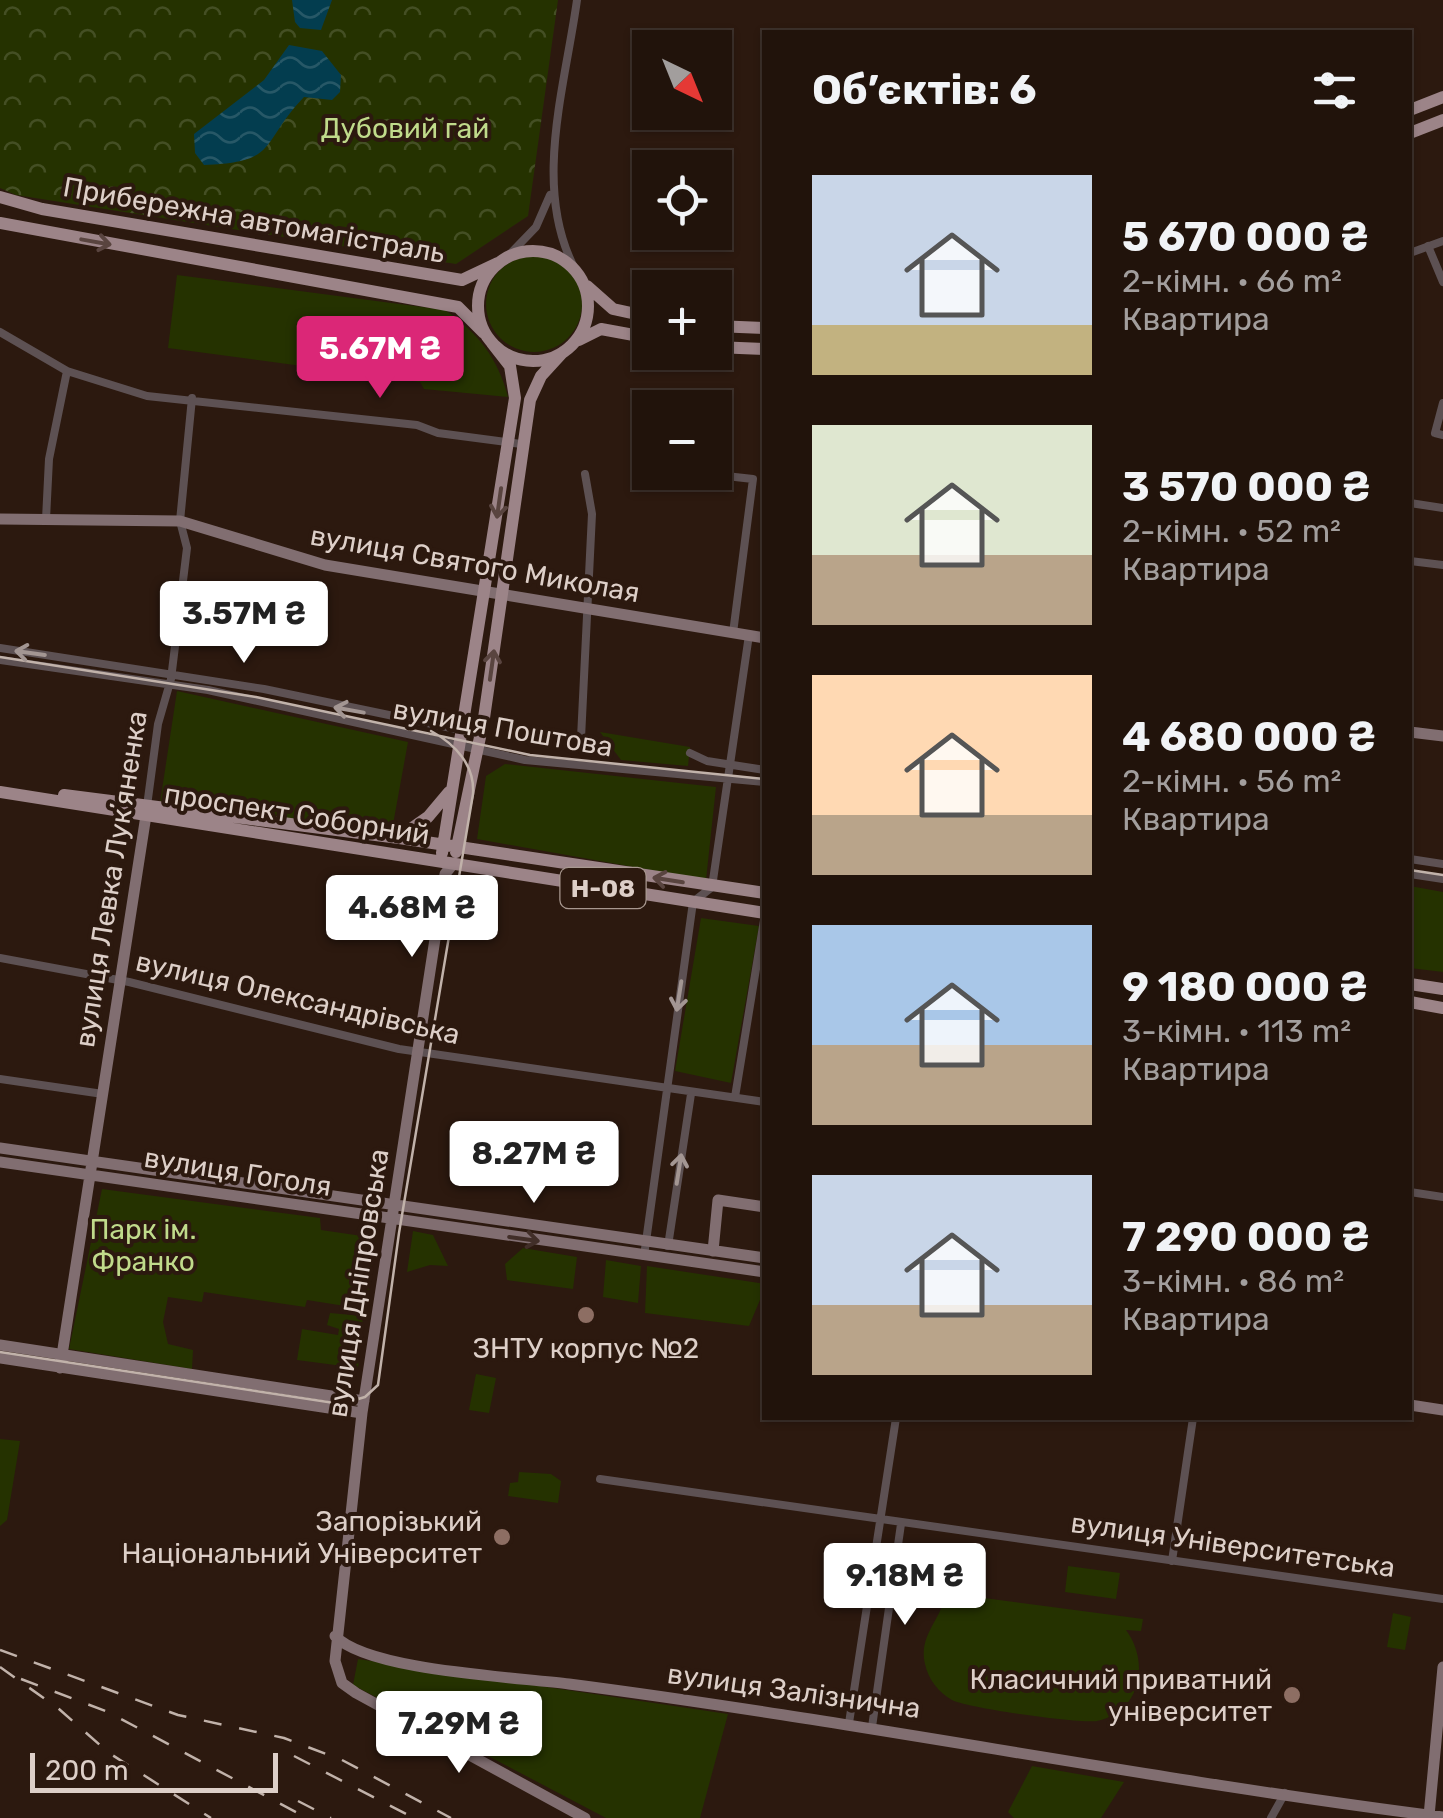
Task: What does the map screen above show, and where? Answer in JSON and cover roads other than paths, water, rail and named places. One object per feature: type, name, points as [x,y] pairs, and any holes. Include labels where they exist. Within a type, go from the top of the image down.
[{"type":"main road","points":[[1412,109],[1443,97]]},
{"type":"main road","points":[[1412,132],[1443,120]]},
{"type":"main road","name":"Прибережна автомагістраль","points":[[0,197],[42,209],[462,280],[503,259],[544,251],[579,274],[613,309],[632,314]]},
{"type":"main road","points":[[0,223],[458,307],[488,338],[525,361],[568,348],[601,329],[632,335]]},
{"type":"main road","points":[[488,338],[478,296],[503,259]]},
{"type":"main road","points":[[568,348],[587,320],[579,274]]},
{"type":"main road","points":[[732,327],[762,328]]},
{"type":"main road","points":[[760,349],[747,342],[748,335],[762,328]]},
{"type":"main road","name":"вулиця Дніпровська","points":[[446,866],[480,734],[493,594],[514,443],[513,376],[488,338]]},
{"type":"main road","name":"вулиця Дніпровська","points":[[514,443],[535,388],[568,348]]},
{"type":"main road","points":[[732,348],[760,349]]},
{"type":"main road","name":"вулиця Дніпровська","points":[[450,846],[452,786],[460,738],[493,594]]},
{"type":"main road","points":[[398,838],[442,804],[452,786]]},
{"type":"main road","name":"проспект Соборний","points":[[0,789],[147,811],[446,866],[762,914]]},
{"type":"main road","name":"проспект Соборний","points":[[147,811],[398,838],[762,893]]},
{"type":"main road","points":[[1412,984],[1443,988]]},
{"type":"main road","points":[[1412,1002],[1443,1008]]},
{"type":"street","points":[[503,259],[536,228],[551,191],[577,0]]},
{"type":"street","points":[[551,191],[558,234],[579,274]]},
{"type":"street","points":[[1412,252],[1443,241]]},
{"type":"street","points":[[1428,246],[1443,281]]},
{"type":"street","points":[[0,332],[67,371],[136,394],[416,425],[438,434],[514,443]]},
{"type":"street","points":[[46,518],[49,460],[67,371]]},
{"type":"street","name":"вулиця Левка Лукʼяненка","points":[[62,1361],[158,724],[172,673],[187,548],[180,521],[192,398]]},
{"type":"street","points":[[1443,404],[1435,434],[1443,435]]},
{"type":"street","points":[[582,738],[592,514],[585,474]]},
{"type":"street","points":[[732,477],[753,479],[733,633]]},
{"type":"street","points":[[1412,503],[1443,508]]},
{"type":"street","name":"вулиця Святого Миколая","points":[[0,519],[180,521],[307,562],[762,637]]},
{"type":"street","points":[[1412,561],[1443,565]]},
{"type":"street","points":[[645,1249],[693,902],[712,886],[749,635]]},
{"type":"street","name":"вулиця Поштова","points":[[0,648],[172,673],[460,738],[476,750],[615,771],[762,782]]},
{"type":"street","name":"вулиця Поштова","points":[[0,660],[168,684],[460,738],[480,734]]},
{"type":"street","points":[[1412,732],[1443,736]]},
{"type":"street","points":[[690,753],[730,766],[762,770]]},
{"type":"street","points":[[1412,859],[1443,864]]},
{"type":"street","name":"вулиця Дніпровська","points":[[446,866],[363,1407],[335,1662],[342,1683],[356,1694],[585,1818]]},
{"type":"street","points":[[1412,874],[1443,878]]},
{"type":"street","points":[[735,1098],[762,932]]},
{"type":"street","name":"вулиця Олександрівська","points":[[0,958],[120,980],[419,1052],[762,1102]]},
{"type":"street","points":[[0,1080],[103,1094]]},
{"type":"street","points":[[668,1246],[691,1094]]},
{"type":"street","name":"вулиця Гоголя","points":[[0,1148],[92,1169],[393,1220],[645,1249],[668,1246],[762,1258]]},
{"type":"street","name":"вулиця Гоголя","points":[[0,1162],[92,1169],[395,1206],[762,1271]]},
{"type":"street","points":[[1412,1192],[1443,1196]]},
{"type":"street","points":[[714,1251],[718,1200],[762,1207]]},
{"type":"street","points":[[0,1345],[62,1361],[363,1407]]},
{"type":"street","points":[[0,1358],[62,1361]]},
{"type":"street","points":[[1412,1405],[1443,1410]]},
{"type":"street","points":[[849,1723],[896,1420]]},
{"type":"street","points":[[1172,1562],[1193,1420]]},
{"type":"street","name":"вулиця Університетська","points":[[600,1479],[1443,1599]]},
{"type":"street","points":[[872,1726],[901,1524]]},
{"type":"street","name":"вулиця Залізнична","points":[[336,1636],[358,1652],[432,1668],[872,1726],[1443,1818]]},
{"type":"street","points":[[1429,1816],[1443,1667]]},
{"type":"street","points":[[1271,1818],[1285,1793]]},
{"type":"water","points":[[292,0],[332,0],[321,30],[300,28],[295,22]]},
{"type":"water","points":[[289,45],[322,51],[341,75],[340,92],[332,100],[304,97],[257,155],[204,165],[195,153],[194,134],[264,80]]},
{"type":"tram line","points":[[0,657],[256,697],[530,755],[762,779]]},
{"type":"tram line","points":[[0,1352],[341,1404],[365,1397],[378,1385],[399,1233],[473,794],[471,774],[462,756],[431,731]]},
{"type":"tram line","points":[[1412,870],[1443,875]]},
{"type":"railway","points":[[0,1650],[178,1715],[284,1738],[342,1760],[451,1818]]},
{"type":"railway","points":[[0,1667],[59,1709],[109,1753],[211,1818]]},
{"type":"railway","points":[[21,1679],[108,1712],[307,1818]]},
{"type":"railway","points":[[294,1756],[414,1818]]},
{"type":"railway","points":[[298,1801],[331,1818]]},
{"type":"place","name":"ЗНТУ корпус №2","points":[[586,1315]]},
{"type":"place","name":"Запорізький Національний Університет","points":[[502,1537]]},
{"type":"place","name":"Класичний приватний університет","points":[[1292,1695]]},
{"type":"park label","name":"Дубовий гай","points":[[405,128]]},
{"type":"park label","name":"Парк ім. Франко","points":[[143,1245]]}]
